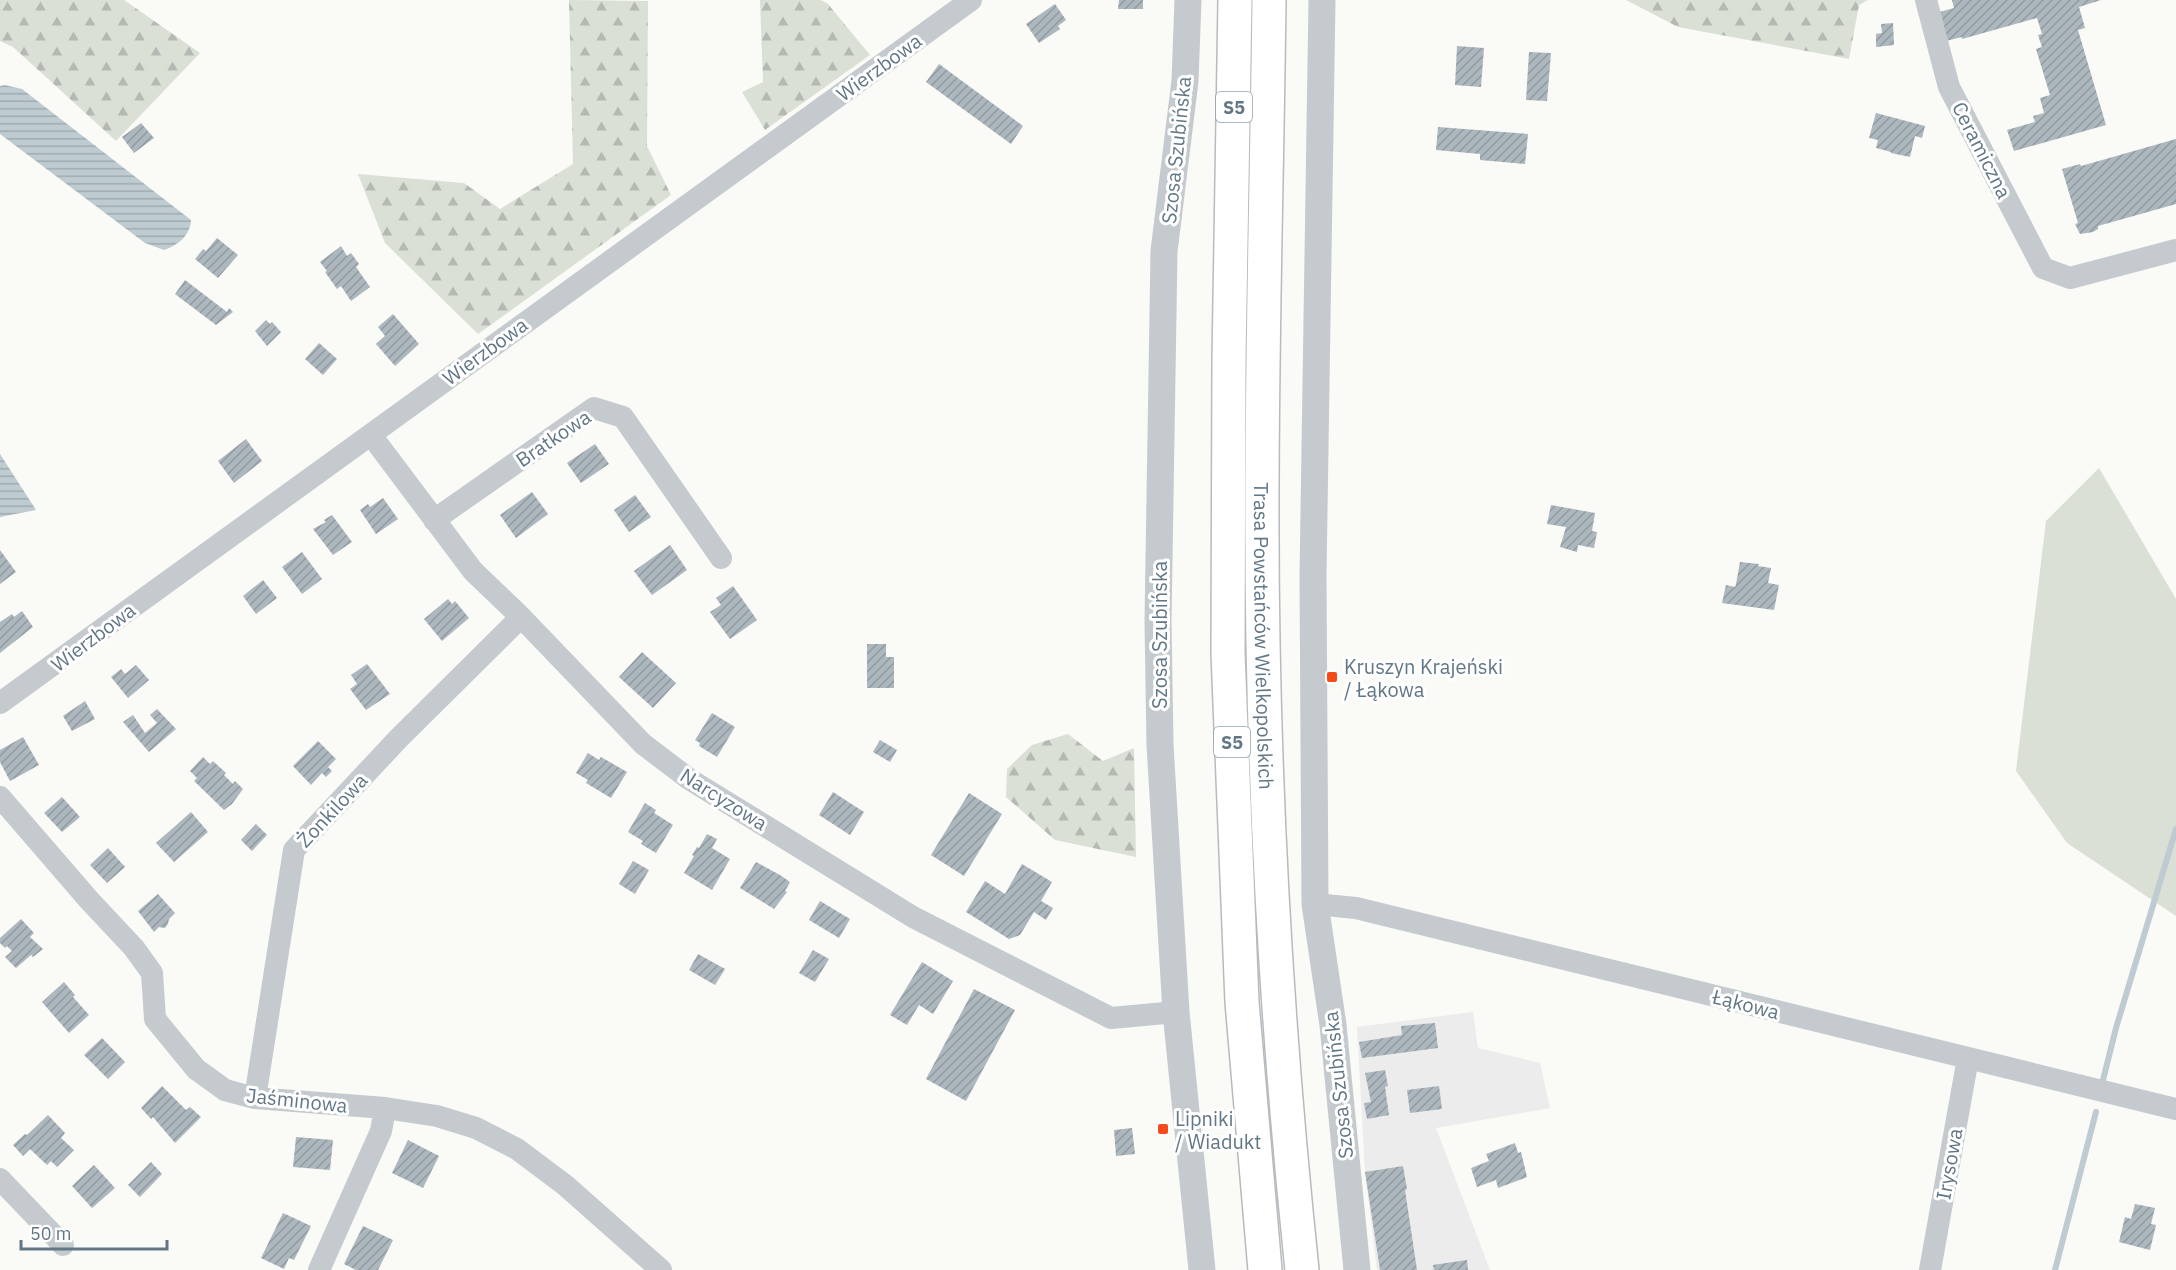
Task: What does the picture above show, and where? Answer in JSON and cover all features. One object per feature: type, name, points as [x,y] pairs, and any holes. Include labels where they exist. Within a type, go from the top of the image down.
[{"type":"highway","name":"Trasa Powstańców Wielkopolskich","points":[[1235,0],[1229,360],[1228,653],[1242,1002],[1265,1270]]},
{"type":"highway","name":"Trasa Powstańców Wielkopolskich","points":[[1269,0],[1262,499],[1264,694],[1274,940],[1302,1270]]},
{"type":"street","name":"Wierzbowa","points":[[0,703],[971,0]]},
{"type":"street","name":"Szosa Szubińska","points":[[1188,0],[1185,81],[1164,251],[1158,621],[1160,746],[1176,1012],[1202,1270]]},
{"type":"street","name":"Szosa Szubińska","points":[[1322,0],[1313,576],[1315,904],[1333,1025],[1358,1270]]},
{"type":"street","name":"Ceramiczna","points":[[1926,0],[1949,87],[2043,268],[2070,279],[2176,250]]},
{"type":"street","name":"Bratkowa","points":[[434,520],[594,408],[623,417],[721,558]]},
{"type":"street","name":"Narcyzowa","points":[[370,435],[473,571],[643,744],[689,779],[914,917],[1111,1018],[1176,1012]]},
{"type":"street","name":"Żonkilowa","points":[[255,1098],[294,849],[399,738],[520,617]]},
{"type":"street","name":"Jaśminowa","points":[[0,797],[134,948],[152,973],[155,1018],[196,1069],[225,1090],[255,1098],[385,1108],[437,1116],[476,1128],[517,1149],[565,1185],[661,1270]]},
{"type":"street","name":"Łąkowa","points":[[1315,904],[1356,908],[2176,1109]]},
{"type":"street","name":"Irysowa","points":[[1930,1270],[1968,1058]]},
{"type":"street","points":[[319,1270],[381,1131],[385,1108]]},
{"type":"street","points":[[0,1179],[63,1245]]},
{"type":"shaded area","points":[[0,86],[22,89],[191,220],[186,235],[178,243],[164,250],[145,243],[0,134]]},
{"type":"shaded area","points":[[0,454],[36,510],[0,517]]},
{"type":"shaded area","points":[[1473,1012],[1478,1048],[1540,1063],[1550,1108],[1436,1128],[1490,1270],[1377,1270],[1365,1172],[1357,1027]]},
{"type":"green space","points":[[0,0],[124,0],[200,53],[116,141],[13,47],[0,41]]},
{"type":"green space","points":[[569,0],[648,1],[647,146],[671,195],[478,334],[385,243],[358,174],[464,183],[500,209],[573,164]]},
{"type":"green space","points":[[760,0],[821,0],[828,4],[870,55],[765,130],[742,92],[763,82]]},
{"type":"green space","points":[[1626,0],[1868,0],[1859,5],[1849,59],[1678,27]]},
{"type":"green space","points":[[2099,468],[2176,599],[2176,916],[2067,843],[2016,771],[2046,521]]},
{"type":"green space","points":[[1068,734],[1103,761],[1134,748],[1136,857],[1055,840],[1006,797],[1007,769],[1032,745]]},
{"type":"building","points":[[1119,0],[1143,0],[1143,9],[1118,9]]},
{"type":"building","points":[[1952,0],[2101,0],[2079,7],[2085,28],[2078,30],[2106,125],[2014,151],[2007,130],[2035,122],[2033,116],[2044,113],[2040,98],[2050,95],[2036,49],[2042,47],[2038,35],[2042,34],[2037,18],[1962,39],[1962,37],[1946,41],[1936,13],[1954,8]]},
{"type":"building","points":[[1055,4],[1066,20],[1058,26],[1060,29],[1039,43],[1026,24]]},
{"type":"building","points":[[1893,23],[1894,45],[1876,47],[1876,34],[1882,33],[1881,24]]},
{"type":"building","points":[[1457,46],[1484,48],[1481,87],[1455,85]]},
{"type":"building","points":[[1529,52],[1551,53],[1547,101],[1526,100]]},
{"type":"building","points":[[939,64],[1023,126],[1011,144],[926,82]]},
{"type":"building","points":[[1876,113],[1925,126],[1922,138],[1915,136],[1910,157],[1876,148],[1878,140],[1869,138]]},
{"type":"building","points":[[141,123],[154,138],[134,153],[122,137]]},
{"type":"building","points":[[1438,127],[1528,134],[1525,164],[1480,160],[1480,154],[1436,150]]},
{"type":"building","points":[[2176,139],[2176,204],[2098,226],[2098,229],[2093,232],[2080,234],[2075,224],[2078,223],[2062,169],[2080,164],[2081,166]]},
{"type":"building","points":[[217,238],[238,255],[218,278],[195,259],[203,249],[206,251]]},
{"type":"building","points":[[341,246],[347,256],[351,253],[359,264],[356,267],[370,287],[351,301],[341,286],[337,289],[320,262]]},
{"type":"building","points":[[185,280],[227,312],[229,308],[233,312],[216,325],[175,294]]},
{"type":"building","points":[[393,314],[419,344],[395,366],[376,344],[385,336],[378,327]]},
{"type":"building","points":[[266,320],[270,324],[272,322],[281,332],[267,346],[255,331]]},
{"type":"building","points":[[319,343],[337,359],[323,375],[305,359]]},
{"type":"building","points":[[246,439],[262,461],[234,483],[218,461]]},
{"type":"building","points":[[595,444],[609,464],[581,483],[567,463]]},
{"type":"building","points":[[532,492],[548,514],[516,538],[500,515]]},
{"type":"building","points":[[635,495],[651,517],[629,532],[614,510]]},
{"type":"building","points":[[383,498],[398,519],[376,534],[360,510],[368,504],[370,507]]},
{"type":"building","points":[[1551,505],[1595,513],[1592,531],[1597,532],[1594,548],[1578,545],[1577,552],[1560,547],[1566,527],[1547,524]]},
{"type":"building","points":[[332,515],[352,542],[333,555],[313,529],[326,522],[324,520]]},
{"type":"building","points":[[670,545],[687,570],[652,595],[634,571]]},
{"type":"building","points":[[0,550],[16,572],[0,584]]},
{"type":"building","points":[[302,552],[322,579],[302,594],[282,567]]},
{"type":"building","points":[[1740,562],[1771,568],[1768,583],[1779,585],[1774,610],[1722,603],[1726,585],[1735,587]]},
{"type":"building","points":[[263,580],[277,598],[256,614],[243,596]]},
{"type":"building","points":[[733,586],[757,620],[730,639],[710,612],[721,605],[716,598]]},
{"type":"building","points":[[448,599],[452,604],[455,601],[469,618],[442,641],[424,619]]},
{"type":"building","points":[[22,611],[33,627],[0,653],[0,622]]},
{"type":"building","points":[[867,644],[886,644],[886,657],[894,657],[894,688],[867,688]]},
{"type":"building","points":[[642,652],[676,683],[653,708],[619,677]]},
{"type":"building","points":[[367,664],[390,694],[366,710],[350,689],[357,684],[351,675]]},
{"type":"building","points":[[136,665],[149,680],[128,698],[111,677],[121,669],[125,674]]},
{"type":"building","points":[[85,701],[95,719],[72,731],[63,716]]},
{"type":"building","points":[[157,709],[176,729],[149,752],[123,722],[133,715],[145,733],[157,723],[150,715]]},
{"type":"building","points":[[712,713],[735,727],[717,757],[699,746],[700,743],[695,740]]},
{"type":"building","points":[[23,737],[39,765],[10,781],[0,762],[0,750]]},
{"type":"building","points":[[880,740],[897,750],[890,762],[873,752]]},
{"type":"building","points":[[318,741],[336,759],[328,767],[332,771],[326,777],[322,773],[311,785],[293,766]]},
{"type":"building","points":[[588,753],[599,760],[601,757],[627,772],[611,798],[586,783],[588,780],[576,773]]},
{"type":"building","points":[[203,757],[210,764],[213,761],[226,773],[224,775],[233,784],[235,781],[243,789],[232,804],[224,810],[194,781],[197,778],[190,771]]},
{"type":"building","points":[[833,792],[864,812],[850,835],[819,815]]},
{"type":"building","points":[[969,793],[1002,814],[964,876],[931,855]]},
{"type":"building","points":[[62,797],[80,817],[62,832],[44,813]]},
{"type":"building","points":[[645,803],[656,810],[654,813],[673,825],[656,853],[641,844],[643,841],[628,832]]},
{"type":"building","points":[[191,812],[208,832],[174,862],[156,843]]},
{"type":"building","points":[[256,824],[267,835],[252,851],[241,840]]},
{"type":"building","points":[[707,834],[717,839],[712,848],[730,859],[712,890],[684,873],[694,856],[692,855]]},
{"type":"building","points":[[108,848],[125,867],[107,883],[90,865]]},
{"type":"building","points":[[633,861],[649,870],[635,894],[619,884]]},
{"type":"building","points":[[756,862],[790,882],[785,891],[787,892],[774,909],[740,888]]},
{"type":"building","points":[[1022,864],[1052,882],[1041,901],[1053,908],[1046,920],[1034,912],[1020,935],[1009,939],[966,912],[985,881],[1005,894]]},
{"type":"building","points":[[158,894],[175,913],[165,928],[159,927],[154,932],[138,911]]},
{"type":"building","points":[[820,901],[850,919],[839,938],[809,920]]},
{"type":"building","points":[[21,919],[34,933],[30,937],[43,949],[33,957],[31,955],[16,968],[5,957],[12,951],[0,943],[0,938]]},
{"type":"building","points":[[813,950],[829,959],[815,982],[799,973]]},
{"type":"building","points":[[698,954],[725,969],[715,985],[689,970]]},
{"type":"building","points":[[922,962],[953,981],[933,1014],[919,1005],[907,1025],[890,1015]]},
{"type":"building","points":[[64,982],[75,995],[73,997],[89,1015],[69,1033],[42,1002]]},
{"type":"building","points":[[974,989],[1015,1010],[966,1101],[926,1079]]},
{"type":"building","points":[[1435,1023],[1438,1048],[1362,1058],[1359,1042],[1402,1035],[1401,1026]]},
{"type":"building","points":[[102,1038],[125,1062],[108,1079],[84,1055]]},
{"type":"building","points":[[1385,1070],[1389,1115],[1367,1119],[1364,1103],[1371,1102],[1365,1073]]},
{"type":"building","points":[[162,1086],[186,1110],[190,1107],[201,1117],[175,1143],[153,1117],[151,1119],[141,1108]]},
{"type":"building","points":[[1439,1086],[1442,1109],[1410,1113],[1407,1090]]},
{"type":"building","points":[[48,1115],[65,1133],[61,1138],[74,1150],[57,1167],[51,1161],[47,1165],[30,1149],[23,1156],[13,1145]]},
{"type":"building","points":[[1132,1128],[1135,1154],[1116,1156],[1114,1130]]},
{"type":"building","points":[[296,1137],[333,1140],[330,1170],[293,1167]]},
{"type":"building","points":[[408,1140],[439,1156],[423,1188],[392,1173]]},
{"type":"building","points":[[1515,1143],[1518,1153],[1521,1152],[1527,1177],[1498,1188],[1496,1180],[1477,1187],[1471,1168],[1489,1161],[1486,1154]]},
{"type":"building","points":[[151,1162],[162,1174],[140,1197],[128,1185]]},
{"type":"building","points":[[94,1165],[115,1188],[92,1208],[72,1186]]},
{"type":"building","points":[[1403,1166],[1417,1270],[1380,1270],[1365,1172]]},
{"type":"building","points":[[2135,1204],[2155,1208],[2151,1224],[2156,1225],[2150,1250],[2119,1242],[2125,1217],[2131,1219]]},
{"type":"building","points":[[283,1213],[311,1226],[294,1260],[289,1258],[284,1269],[261,1258]]},
{"type":"building","points":[[363,1226],[393,1240],[378,1270],[356,1270],[344,1264]]},
{"type":"building","points":[[1467,1260],[1468,1270],[1434,1270],[1433,1265]]},
{"type":"waterway","points":[[2103,1080],[2116,1028],[2176,829]]},
{"type":"waterway","points":[[2055,1270],[2096,1112]]},
{"type":"place","name":"Kruszyn Krajeński / Łąkowa","points":[[1332,677]]},
{"type":"place","name":"Lipniki / Wiadukt","points":[[1163,1129]]}]
